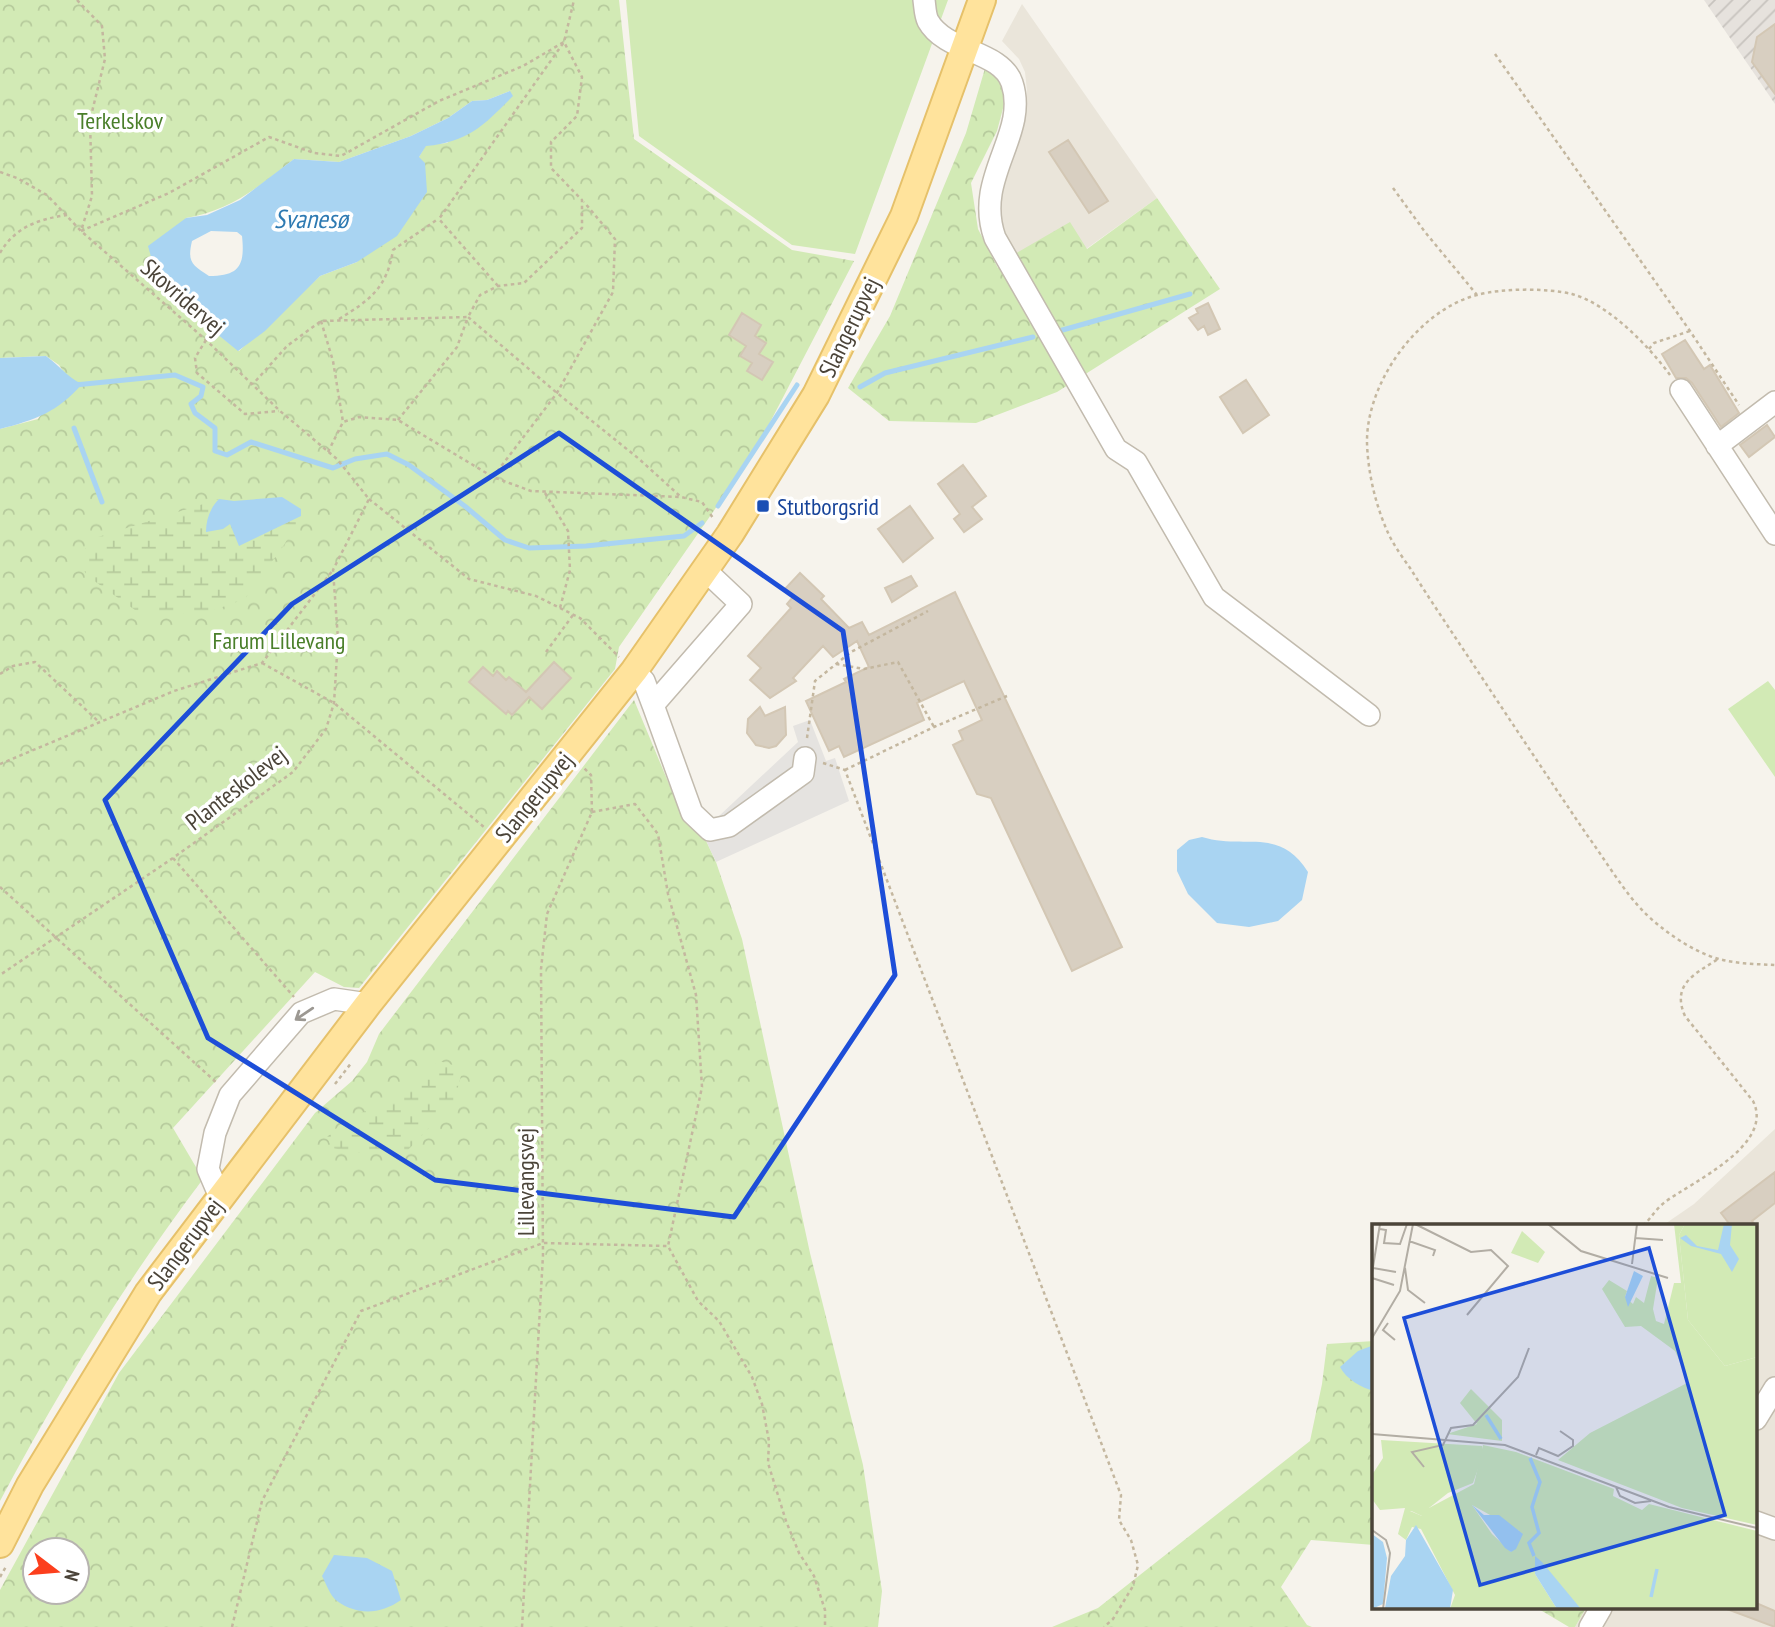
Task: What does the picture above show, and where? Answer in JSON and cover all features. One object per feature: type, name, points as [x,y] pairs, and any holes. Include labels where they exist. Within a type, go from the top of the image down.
[{"type":"main road","name":"Slangerupvej","points":[[0,1544],[30,1485],[148,1293],[368,1004],[634,671],[730,534],[816,395],[904,216],[982,0]]},
{"type":"street","points":[[923,0],[927,19],[937,32],[947,40],[993,61],[1011,79],[1016,96],[1016,114],[993,178],[989,202],[990,225],[1116,449],[1136,461],[1214,597],[1368,715]]},
{"type":"street","points":[[1681,390],[1775,534]]},
{"type":"street","points":[[1717,446],[1775,402]]},
{"type":"street","points":[[653,705],[741,604],[705,570]]},
{"type":"street","points":[[634,671],[644,681],[692,813],[710,830],[729,826],[803,773],[804,758]]},
{"type":"street","points":[[220,1197],[208,1169],[215,1133],[230,1095],[301,1013],[334,999],[368,1004]]},
{"type":"street","points":[[1758,1416],[1775,1388]]},
{"type":"street","points":[[1758,1522],[1775,1530]]},
{"type":"street","points":[[1590,1627],[1600,1610]]},
{"type":"path","points":[[77,0],[102,26],[105,59],[90,120],[92,195],[81,231]]},
{"type":"path","points":[[336,320],[369,300],[387,278],[393,250],[439,219],[564,42],[574,0]]},
{"type":"path","points":[[81,231],[169,193],[269,137],[314,153],[341,156],[439,101],[523,66],[564,42]]},
{"type":"path","points":[[493,477],[556,393],[613,292],[615,239],[551,168],[551,142],[577,116],[582,77],[564,42]]},
{"type":"path","points":[[1495,54],[1690,331],[1749,422]]},
{"type":"path","name":"Skovridervej","points":[[0,172],[47,195],[81,231],[337,459],[369,499]]},
{"type":"path","points":[[1393,188],[1476,295]]},
{"type":"path","points":[[398,420],[457,348],[468,317],[480,295],[498,286],[524,283],[582,228],[582,200]]},
{"type":"path","points":[[0,253],[21,229],[44,219],[67,215]]},
{"type":"path","points":[[439,219],[498,286]]},
{"type":"path","points":[[1681,390],[1649,349],[1599,307],[1574,295],[1546,290],[1476,295],[1448,308],[1425,325],[1398,352],[1383,377],[1372,411],[1367,440],[1369,477],[1389,535],[1526,746],[1643,911],[1671,933],[1718,959],[1775,965]]},
{"type":"path","points":[[253,384],[287,346],[321,321],[468,317],[681,497]]},
{"type":"path","points":[[321,321],[333,360],[343,422],[328,452]]},
{"type":"path","points":[[1649,349],[1654,343],[1690,331]]},
{"type":"path","points":[[206,340],[195,358],[197,373],[245,414],[280,411]]},
{"type":"path","points":[[343,422],[359,417],[398,420],[493,477],[531,491],[681,497],[702,502],[712,516]]},
{"type":"path","points":[[544,492],[568,536],[570,570],[560,608]]},
{"type":"path","points":[[0,764],[174,691],[262,663],[333,570],[369,499],[469,579],[536,596],[580,618],[634,671]]},
{"type":"path","name":"Planteskolevej","points":[[0,975],[173,858],[293,772],[326,729],[334,703],[338,639],[333,570]]},
{"type":"path","points":[[928,611],[873,639],[815,681],[804,758],[845,770],[934,727],[1007,696]]},
{"type":"path","points":[[546,652],[573,614]]},
{"type":"path","points":[[0,674],[13,666],[35,662],[99,722]]},
{"type":"path","points":[[836,664],[864,669],[898,662],[934,727]]},
{"type":"path","points":[[262,663],[334,703],[499,839]]},
{"type":"path","name":"Lillevangsvej","points":[[522,1627],[543,1243],[541,970],[547,914],[592,812],[591,775],[570,753]]},
{"type":"path","points":[[845,770],[1121,1495],[1119,1520],[1131,1540],[1138,1564],[1133,1586],[1113,1619],[1104,1627]]},
{"type":"path","points":[[592,812],[635,804],[658,834],[668,894],[696,995],[702,1087],[668,1246],[698,1301],[719,1321],[752,1377],[762,1404],[769,1441],[768,1463],[799,1553],[814,1576],[825,1610],[825,1627]]},
{"type":"path","points":[[173,858],[220,915],[293,994],[301,1013]]},
{"type":"path","points":[[0,887],[230,1095]]},
{"type":"path","points":[[1645,1224],[1656,1209],[1717,1170],[1749,1144],[1759,1120],[1759,1110],[1753,1101],[1685,1016],[1681,1006],[1680,996],[1684,985],[1692,976],[1718,959]]},
{"type":"path","points":[[232,1627],[262,1501],[361,1311],[543,1243],[668,1246]]},
{"type":"highlighted area","points":[[559,433],[843,631],[895,975],[734,1217],[435,1180],[208,1038],[105,800],[292,604]]},
{"type":"shaded area","points":[[1704,0],[1775,0],[1775,104]]},
{"type":"shaded area","points":[[1022,4],[1157,198],[1086,249],[1013,255],[997,220],[999,199],[1026,108],[1025,72],[1019,59],[1002,41]]},
{"type":"shaded area","points":[[810,720],[826,761],[835,758],[849,801],[716,862],[702,832],[798,742],[793,726]]},
{"type":"shaded area","points":[[1775,1129],[1775,1627],[1575,1627],[1585,1610],[1758,1610],[1758,1224],[1665,1224],[1694,1204]]},
{"type":"green space","name":"Farum Lillevang","points":[[0,0],[619,0],[634,139],[792,250],[854,261],[754,453],[619,647],[615,669],[359,988],[344,987],[315,972],[173,1128],[203,1179],[147,1256],[95,1336],[0,1501],[0,429],[38,419],[67,377],[59,365],[46,356],[0,358]],"holes":[[[510,91],[447,143],[426,145],[357,262],[320,276],[239,351],[201,321],[162,284],[186,218],[202,215],[231,203],[294,159],[339,162],[411,136],[448,118],[472,101],[487,100]]]},
{"type":"green space","points":[[626,0],[948,0],[855,254],[792,245],[639,136]]},
{"type":"green space","points":[[986,65],[1005,81],[1006,97],[997,131],[971,183],[978,229],[998,268],[1013,255],[1070,222],[1087,249],[1157,198],[1220,289],[1057,392],[976,423],[889,421],[848,388],[890,316],[966,133]]},
{"type":"green space","points":[[219,499],[212,506],[211,533],[230,524],[239,545],[301,516],[284,545],[245,599],[214,610],[176,614],[135,610],[86,575],[79,556],[95,538]]},
{"type":"green space","points":[[1768,681],[1775,690],[1775,777],[1728,709]]},
{"type":"green space","points":[[634,700],[684,820],[702,832],[716,862],[742,939],[810,1253],[863,1465],[882,1591],[878,1627],[0,1627],[0,1590],[21,1552],[21,1606],[91,1606],[91,1536],[30,1536],[119,1373],[315,1113],[352,1081],[367,1062],[379,1034]]},
{"type":"green space","points":[[439,1061],[463,1068],[454,1102],[405,1153],[365,1154],[332,1148],[327,1137],[348,1118],[391,1101]]},
{"type":"green space","points":[[1372,1341],[1372,1545],[1311,1540],[1281,1587],[1307,1625],[1312,1627],[1052,1627],[1098,1608],[1310,1441],[1327,1344]]},
{"type":"green space","points":[[1540,1610],[1585,1610],[1575,1627],[1569,1627]]},
{"type":"water","name":"Svanesø","points":[[510,91],[513,96],[465,136],[454,141],[426,146],[419,157],[425,163],[427,192],[397,236],[357,262],[320,276],[265,331],[238,351],[162,284],[148,246],[186,218],[207,215],[240,200],[294,159],[339,162],[411,136],[448,118],[472,101],[487,100]],"holes":[[[211,231],[237,232],[242,236],[242,254],[234,271],[209,276],[192,262],[192,241]]]},
{"type":"water","points":[[46,356],[82,384],[64,402],[45,414],[0,429],[0,358]]},
{"type":"water","points":[[282,497],[301,509],[301,516],[239,546],[230,524],[223,529],[206,532],[209,514],[219,499],[234,501]]},
{"type":"water","points":[[1202,837],[1260,842],[1285,849],[1297,858],[1308,872],[1302,900],[1278,921],[1249,927],[1217,923],[1188,894],[1177,871],[1177,850],[1189,840]]},
{"type":"water","points":[[1372,1346],[1372,1390],[1355,1382],[1340,1367],[1358,1351]]},
{"type":"water","points":[[334,1555],[367,1558],[392,1571],[401,1600],[386,1608],[369,1611],[353,1609],[337,1601],[322,1576]]},
{"type":"building","points":[[1775,24],[1775,94],[1752,62],[1757,37]]},
{"type":"building","points":[[1068,140],[1108,201],[1089,213],[1049,152]]},
{"type":"building","points":[[1208,303],[1220,329],[1208,335],[1204,326],[1198,330],[1189,318],[1198,313],[1196,309]]},
{"type":"building","points":[[742,313],[761,325],[755,336],[766,343],[759,354],[773,362],[762,380],[747,371],[752,363],[740,356],[746,346],[729,335]]},
{"type":"building","points":[[1685,340],[1704,369],[1710,365],[1739,413],[1721,427],[1692,383],[1686,378],[1676,378],[1662,354]]},
{"type":"building","points":[[1246,380],[1269,415],[1243,433],[1220,397]]},
{"type":"building","points":[[1767,425],[1775,437],[1749,457],[1740,445]]},
{"type":"building","points":[[963,465],[986,496],[972,507],[982,519],[964,532],[954,519],[960,514],[938,484]]},
{"type":"building","points":[[910,506],[933,538],[903,562],[878,529]]},
{"type":"building","points":[[800,573],[824,596],[821,599],[849,628],[862,622],[869,635],[955,592],[1122,947],[1072,971],[991,798],[977,794],[953,745],[963,740],[959,731],[982,720],[964,681],[917,703],[924,720],[844,757],[839,746],[829,751],[806,701],[846,682],[844,679],[869,667],[857,641],[833,657],[823,646],[793,678],[796,681],[770,698],[750,680],[761,668],[748,656],[791,608],[787,604],[793,597],[785,589]]},
{"type":"building","points":[[911,576],[917,586],[892,602],[885,588]]},
{"type":"building","points":[[554,662],[571,678],[542,709],[529,697],[512,715],[508,711],[506,714],[469,682],[483,667],[493,676],[497,671],[506,680],[509,677],[526,692]]},
{"type":"building","points":[[760,707],[765,716],[785,707],[786,735],[776,746],[769,748],[756,745],[747,733],[748,719]]},
{"type":"building","points":[[1775,1172],[1775,1203],[1752,1221],[1754,1224],[1729,1224],[1721,1213]]},
{"type":"building","points":[[1758,1604],[1775,1611],[1775,1627],[1730,1610],[1758,1610]]},
{"type":"waterway","points":[[1059,331],[1190,294]]},
{"type":"waterway","points":[[860,387],[885,373],[1033,337]]},
{"type":"waterway","points":[[75,385],[175,375],[203,387],[201,396],[191,404],[195,413],[215,428],[215,451],[227,455],[251,442],[333,468],[355,459],[387,454],[409,465],[505,540],[529,548],[586,546],[684,536],[702,523]]},
{"type":"waterway","points":[[718,506],[797,385]]},
{"type":"waterway","points":[[74,428],[102,502]]},
{"type":"place","name":"Stutborgsrid","points":[[763,506]]},
{"type":"park label","name":"Terkelskov","points":[[120,120]]}]
